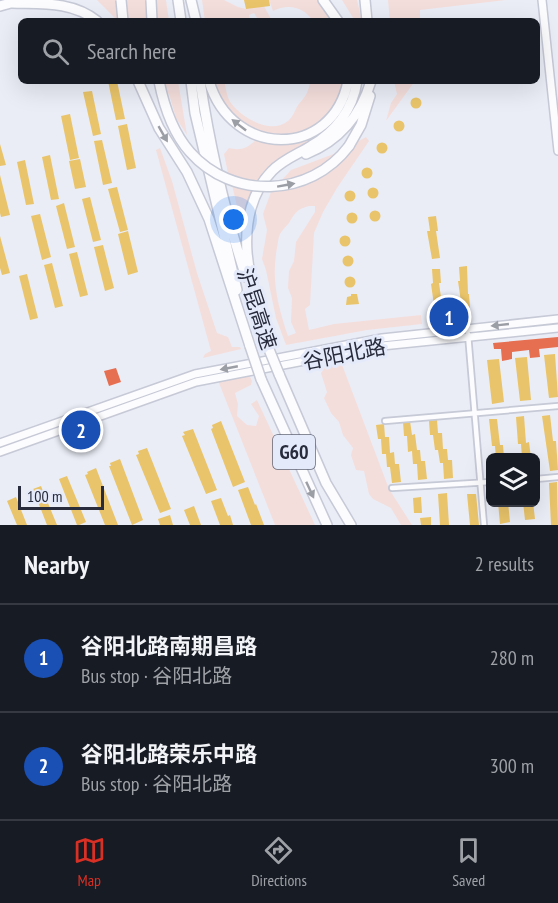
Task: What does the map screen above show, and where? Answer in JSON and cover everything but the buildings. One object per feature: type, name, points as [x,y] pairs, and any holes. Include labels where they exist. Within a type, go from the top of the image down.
[{"type":"highway","points":[[121,0],[123,18]]},
{"type":"highway","points":[[150,0],[152,18]]},
{"type":"highway","points":[[178,0],[181,18]]},
{"type":"highway","points":[[189,0],[191,18]]},
{"type":"highway","points":[[189,0],[195,18]]},
{"type":"highway","points":[[323,0],[336,18]]},
{"type":"highway","points":[[331,0],[343,18]]},
{"type":"highway","points":[[365,0],[367,18]]},
{"type":"highway","points":[[0,6],[17,1],[61,5],[92,18]]},
{"type":"highway","points":[[139,84],[159,128],[187,172],[209,219],[250,345]]},
{"type":"highway","points":[[160,84],[168,113],[183,142],[206,166],[233,181],[251,186],[270,187],[297,183],[324,171],[339,159],[349,146],[363,119],[372,84]]},
{"type":"highway","name":"沪昆高速","points":[[190,84],[195,112],[250,345],[261,379],[327,525]]},
{"type":"highway","name":"沪昆高速","points":[[200,84],[204,111],[234,238],[268,341],[326,483],[351,525]]},
{"type":"highway","points":[[210,84],[218,102],[234,123],[257,136],[282,139],[306,134],[327,121],[342,101],[347,84]]},
{"type":"highway","points":[[268,341],[249,268],[247,251],[248,217],[254,199],[262,182],[274,169],[334,129],[350,105],[356,84]]},
{"type":"highway","points":[[287,160],[325,146],[339,135],[365,99],[372,84]]},
{"type":"main road","points":[[542,0],[558,151]]},
{"type":"main road","name":"谷阳北路","points":[[0,452],[196,382],[369,348],[558,319]]},
{"type":"main road","name":"谷阳北路","points":[[0,443],[195,374],[368,340],[558,328]]},
{"type":"street","points":[[468,333],[484,525]]},
{"type":"street","points":[[385,421],[558,406]]},
{"type":"street","points":[[540,479],[558,477]]},
{"type":"street","points":[[392,488],[486,482]]},
{"type":"shaded area","points":[[97,0],[166,0],[169,18],[115,18]]},
{"type":"shaded area","points":[[202,0],[224,0],[246,9],[264,6],[270,18],[257,18],[254,13],[249,15],[250,18],[205,18]]},
{"type":"shaded area","points":[[269,0],[319,0],[333,18],[311,18],[305,12],[290,7],[273,11]]},
{"type":"shaded area","points":[[342,0],[357,0],[361,18],[353,18]]},
{"type":"shaded area","points":[[388,0],[506,0],[420,10],[420,18],[390,18]]},
{"type":"shaded area","points":[[155,84],[178,84],[187,135],[176,118],[169,94],[157,88]]},
{"type":"shaded area","points":[[215,84],[225,84],[230,101],[249,119],[265,125],[281,125],[291,118],[310,84],[346,84],[337,102],[323,119],[306,130],[287,135],[268,134],[250,128],[234,117],[221,102]]},
{"type":"shaded area","points":[[395,84],[413,84],[386,121],[391,103],[397,94]]},
{"type":"shaded area","points":[[344,111],[317,140],[275,161],[260,181],[244,179],[228,173],[224,154],[229,148],[244,148],[257,139],[278,143],[329,123]]},
{"type":"shaded area","points":[[366,137],[369,141],[337,188],[314,233],[310,305],[305,309],[309,330],[334,324],[421,315],[422,324],[367,330],[286,345],[276,318],[262,259],[267,230],[263,214],[271,192],[291,170],[339,152]],"holes":[[[315,206],[315,212],[296,242],[294,261],[289,271],[288,288],[292,298],[291,322],[296,333],[288,336],[275,282],[278,239],[297,212],[305,207]]]},
{"type":"shaded area","points":[[160,148],[217,333],[228,337],[232,347],[241,349],[203,358],[211,351],[156,150]]},
{"type":"shaded area","points":[[232,185],[254,190],[244,223],[241,223]]},
{"type":"shaded area","points":[[341,362],[389,489],[412,525],[401,525],[391,508],[373,499],[369,494],[364,471],[356,470],[351,455],[353,448],[343,435],[339,422],[331,413],[324,398],[327,392],[321,373],[325,367]]},
{"type":"shaded area","points":[[248,373],[252,381],[251,385],[235,393],[238,404],[237,416],[247,425],[256,426],[259,416],[251,404],[257,400],[315,525],[275,525],[219,383],[220,379]]},
{"type":"place","name":"谷阳北路南期昌路","points":[[449,317]]},
{"type":"place","name":"谷阳北路荣乐中路","points":[[81,430]]}]
